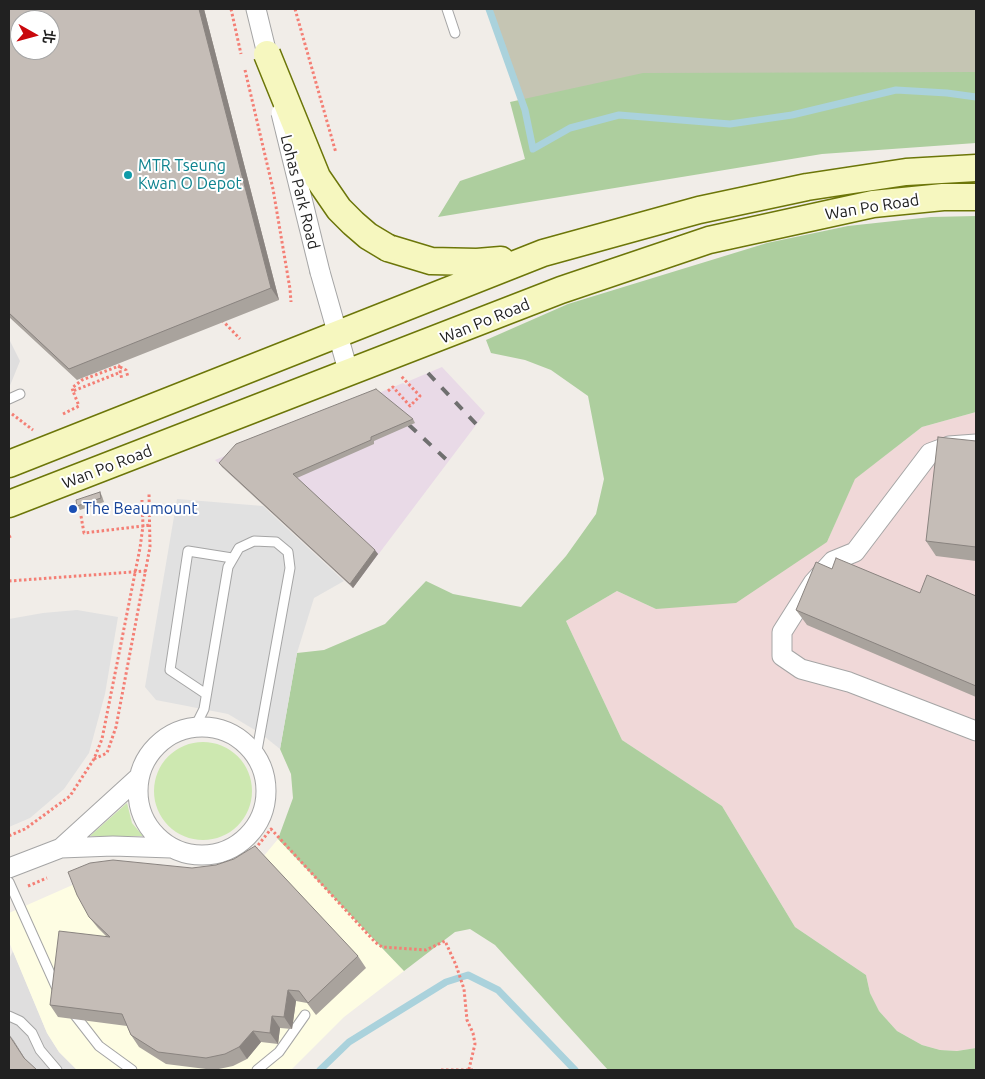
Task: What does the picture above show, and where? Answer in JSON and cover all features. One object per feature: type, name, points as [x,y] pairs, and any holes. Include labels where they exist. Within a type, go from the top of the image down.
[{"type":"main road","points":[[254,55],[322,185],[353,223],[368,236],[388,248],[417,258],[452,262],[505,260],[543,252]]},
{"type":"main road","name":"Wan Po Road","points":[[9,464],[543,252],[699,210],[807,187],[906,172],[976,168]]},
{"type":"main road","name":"Wan Po Road","points":[[9,504],[562,290],[709,240],[873,204],[942,197],[976,197]]},
{"type":"street","name":"Lohas Park Road","points":[[256,9],[254,55],[349,374]]},
{"type":"street","points":[[976,444],[949,446],[930,453],[855,552],[833,561],[813,583],[782,632],[782,656],[801,668],[850,682],[976,731]]},
{"type":"street","points":[[9,868],[61,848],[113,846],[171,848],[191,855],[212,855],[232,849],[249,836],[261,818],[266,797],[265,776],[256,756],[245,743],[230,733],[213,728],[195,727],[176,732],[159,743],[147,759],[139,777],[138,798],[143,818],[155,835],[171,848]]},
{"type":"street","points":[[61,848],[139,777]]},
{"type":"lane","points":[[447,9],[456,33]]},
{"type":"lane","points":[[9,399],[20,394]]},
{"type":"lane","points":[[195,727],[204,709],[228,567],[232,558],[239,548],[254,541],[266,540],[281,545],[288,552],[290,560],[256,756]]},
{"type":"lane","points":[[206,694],[170,670],[188,550],[232,558]]},
{"type":"lane","points":[[9,882],[63,1000],[99,1046],[132,1070]]},
{"type":"lane","points":[[258,1070],[280,1052],[305,1015]]},
{"type":"lane","points":[[9,1016],[20,1021],[32,1034],[40,1050],[57,1070]]},
{"type":"path","points":[[231,9],[254,55]]},
{"type":"path","points":[[295,9],[337,157]]},
{"type":"path","points":[[244,66],[274,189],[290,288],[290,302]]},
{"type":"path","points":[[221,318],[240,339]]},
{"type":"path","points":[[120,366],[122,380]]},
{"type":"path","points":[[120,366],[126,370],[128,377]]},
{"type":"path","points":[[79,406],[72,388],[82,380],[120,366]]},
{"type":"path","points":[[74,391],[121,372]]},
{"type":"path","points":[[388,391],[393,387],[410,406],[420,396],[407,384]]},
{"type":"path","points":[[9,412],[33,430]]},
{"type":"path","points":[[94,759],[107,753],[116,727],[146,570],[151,525],[149,494]]},
{"type":"path","points":[[9,836],[25,829],[70,796],[94,759],[102,739],[143,526],[142,500]]},
{"type":"path","points":[[81,516],[84,533],[151,525]]},
{"type":"path","points":[[9,581],[146,570]]},
{"type":"path","points":[[271,829],[375,942],[382,947],[426,950],[444,942],[461,981],[467,1020],[473,1033],[475,1044],[471,1070],[442,1070]]},
{"type":"shaded area","points":[[489,9],[976,9],[976,143],[525,110]]},
{"type":"shaded area","points":[[9,339],[20,361],[9,388]]},
{"type":"shaded area","points":[[442,367],[485,413],[353,588],[215,460],[403,383],[406,385],[409,381]]},
{"type":"shaded area","points":[[976,412],[976,1048],[957,1051],[940,1050],[922,1045],[897,1031],[879,1011],[870,993],[866,975],[795,927],[722,806],[622,740],[566,621],[617,591],[656,609],[827,542],[854,479],[922,427]]},
{"type":"shaded area","points":[[177,499],[263,506],[344,581],[314,598],[297,653],[280,749],[260,733],[228,714],[156,700],[145,687]]},
{"type":"shaded area","points":[[77,610],[118,617],[105,694],[89,753],[64,789],[30,818],[9,827],[9,619]]},
{"type":"shaded area","points":[[278,839],[404,971],[344,1017],[291,1070],[77,1070],[59,1052],[47,1033],[9,942],[9,913],[77,883],[200,880],[263,857]]},
{"type":"shaded area","points":[[13,951],[47,1033],[59,1052],[77,1070],[9,1070],[9,959]]},
{"type":"green space","points":[[976,72],[976,143],[822,154],[438,217],[460,181],[525,159],[510,102],[643,73]]},
{"type":"green space","points":[[976,216],[976,412],[922,427],[855,479],[827,542],[736,603],[656,609],[617,591],[566,621],[622,740],[722,806],[795,927],[866,975],[870,993],[879,1011],[897,1031],[922,1045],[940,1050],[957,1051],[976,1048],[976,1070],[608,1070],[495,945],[470,929],[455,932],[404,971],[278,839],[293,798],[291,774],[280,749],[297,653],[324,650],[385,624],[426,581],[453,594],[521,607],[566,556],[596,514],[604,479],[588,396],[551,370],[525,360],[491,353],[486,340],[568,304],[767,243],[848,226],[931,217]]},
{"type":"green space","points":[[203,742],[222,746],[238,756],[248,772],[252,791],[248,810],[238,826],[222,836],[203,840],[184,836],[168,826],[158,810],[154,791],[158,772],[168,756],[184,746]]},
{"type":"green space","points":[[127,803],[132,823],[143,836],[90,836]]},
{"type":"building","name":"MTR Tseung Kwan O Depot","points":[[9,9],[199,9],[271,288],[69,369],[9,313]]},
{"type":"building","points":[[376,389],[413,419],[371,437],[371,440],[293,474],[375,550],[350,584],[219,463],[236,444]]},
{"type":"building","points":[[938,437],[976,441],[976,547],[926,541]]},
{"type":"building","points":[[100,492],[101,498],[77,506],[76,500]]},
{"type":"building","points":[[836,558],[920,593],[927,575],[976,596],[976,686],[796,610],[816,562],[832,569]]},
{"type":"building","points":[[255,846],[358,956],[308,1003],[299,991],[288,990],[284,1017],[272,1016],[270,1033],[253,1031],[239,1047],[225,1054],[206,1058],[158,1052],[131,1035],[122,1014],[50,1005],[59,931],[110,937],[89,917],[77,895],[68,872],[90,863],[113,860],[192,868],[216,865],[234,859]]},
{"type":"building","points":[[9,1035],[24,1058],[37,1070],[9,1070]]},
{"type":"waterway","points":[[489,9],[525,110],[533,149],[570,128],[619,115],[730,124],[792,115],[896,90],[976,97]]},
{"type":"waterway","points":[[320,1070],[349,1042],[446,982],[468,975],[498,990],[575,1070]]},
{"type":"railway","points":[[428,373],[476,424]]},
{"type":"railway","points":[[409,425],[448,461]]},
{"type":"place","name":"MTR Tseung Kwan O Depot","points":[[128,175]]},
{"type":"place","name":"The Beaumount","points":[[73,509]]}]
